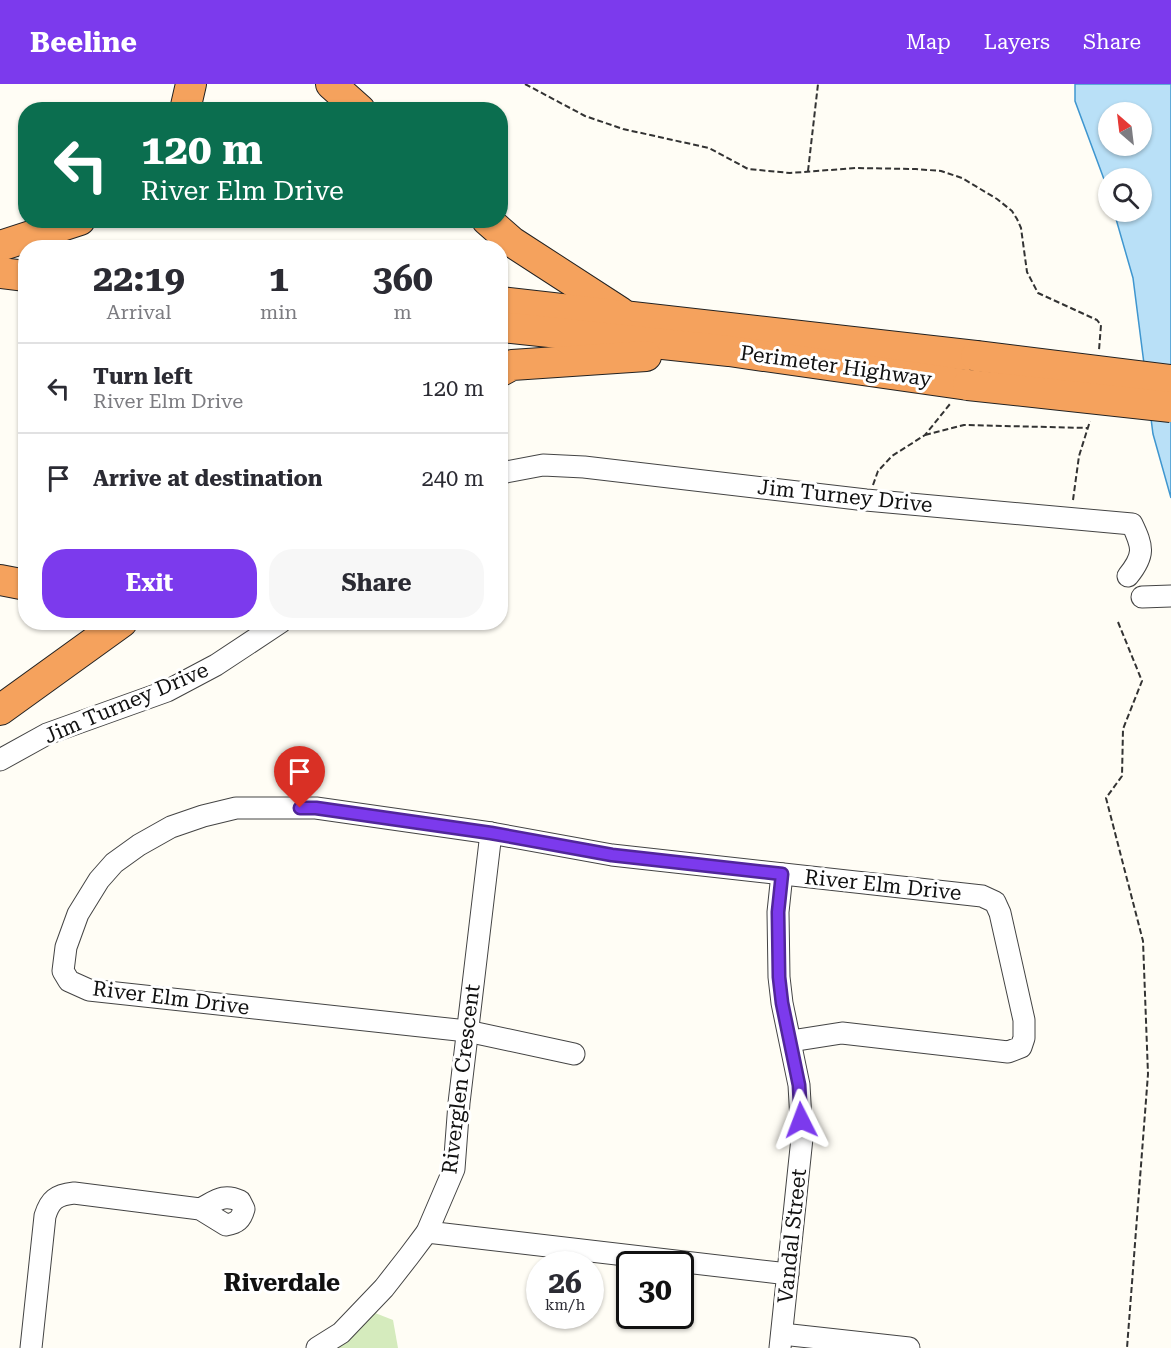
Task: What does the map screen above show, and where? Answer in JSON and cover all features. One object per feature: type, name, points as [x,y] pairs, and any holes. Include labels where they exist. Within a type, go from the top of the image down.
[{"type":"highway","points":[[187,102],[191,84]]},
{"type":"highway","points":[[331,84],[351,102]]},
{"type":"highway","points":[[21,240],[56,228]]},
{"type":"highway","points":[[496,228],[512,242],[625,315]]},
{"type":"highway","points":[[0,247],[18,241]]},
{"type":"highway","points":[[0,247],[18,250]]},
{"type":"highway","points":[[0,273],[18,275]]},
{"type":"highway","name":"Perimeter Highway","points":[[508,303],[1171,380]]},
{"type":"highway","name":"Perimeter Highway","points":[[508,328],[729,351],[961,392],[1171,407]]},
{"type":"highway","points":[[508,367],[512,365],[729,351]]},
{"type":"highway","points":[[0,580],[18,583]]},
{"type":"highway","points":[[0,710],[111,630]]},
{"type":"street","name":"Jim Turney Drive","points":[[508,472],[543,465],[584,467],[866,500],[1132,524],[1142,544],[1137,565],[1128,576]]},
{"type":"street","points":[[1142,597],[1171,596]]},
{"type":"street","name":"Jim Turney Drive","points":[[0,760],[47,734],[167,691],[216,665],[269,630]]},
{"type":"street","name":"River Elm Drive","points":[[574,1053],[467,1030],[89,990],[69,981],[63,971],[66,947],[78,914],[99,880],[114,863],[138,845],[171,827],[202,816],[236,808],[316,808],[491,833],[612,855],[982,896],[995,902],[1000,914],[1023,1020],[1024,1038],[1021,1047],[1008,1052],[842,1033],[791,1041]]},
{"type":"street","name":"Riverglen Crescent","points":[[317,1348],[341,1333],[377,1296],[427,1232],[454,1169],[467,1030],[491,833]]},
{"type":"street","name":"Vandal Street","points":[[781,1341],[802,1137],[799,1085],[779,977],[778,912],[782,874]]},
{"type":"street","points":[[32,1348],[45,1216],[49,1203],[60,1194],[74,1193],[200,1209]]},
{"type":"street","points":[[427,1232],[788,1274]]},
{"type":"street","points":[[781,1341],[909,1348]]},
{"type":"path","points":[[525,84],[585,116],[623,129],[710,148],[748,169],[790,173],[856,168],[916,169],[941,171],[962,178],[1012,211],[1021,228],[1027,272],[1038,293],[1097,320],[1101,325],[1098,358]]},
{"type":"path","points":[[808,171],[818,84]]},
{"type":"path","points":[[866,500],[878,471],[892,456],[925,435],[961,392]]},
{"type":"path","points":[[1071,518],[1079,456],[1091,420]]},
{"type":"path","points":[[925,435],[964,425],[1088,429]]},
{"type":"path","points":[[1118,622],[1142,681],[1123,729],[1122,776],[1106,798],[1143,940],[1148,1074],[1127,1348]]},
{"type":"green space","points":[[370,1311],[393,1320],[398,1348],[332,1348]]},
{"type":"water","points":[[1075,84],[1171,84],[1171,498],[1153,434],[1133,278],[1117,222],[1152,222],[1152,168],[1100,168],[1075,101]]},
{"type":"district","name":"Riverdale","points":[[282,1283]]},
{"type":"route","points":[[300,808],[316,808],[491,833],[612,855],[782,874],[778,912],[779,977],[799,1085],[801,1120]]}]
